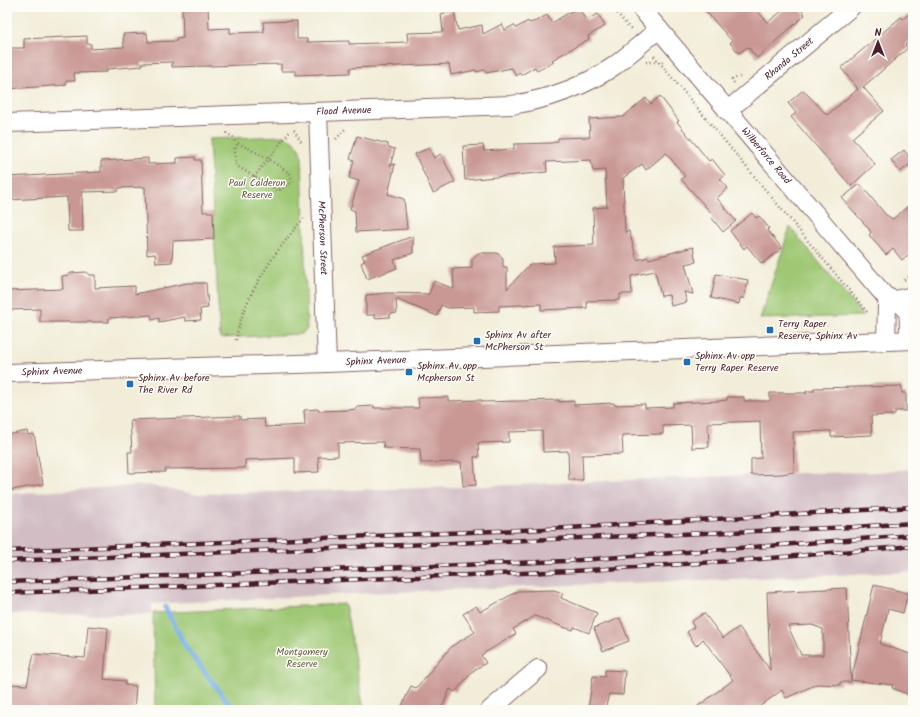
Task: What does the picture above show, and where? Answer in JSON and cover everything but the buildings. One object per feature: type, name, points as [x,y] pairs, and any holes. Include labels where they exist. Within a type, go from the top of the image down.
[{"type":"street","name":"Wilberforce Road","points":[[640,7],[885,296],[903,304],[907,309],[911,340]]},
{"type":"street","name":"Rhonda Street","points":[[727,111],[851,7]]},
{"type":"street","name":"Flood Avenue","points":[[7,123],[491,106],[534,101],[573,88],[595,78],[614,66],[659,29]]},
{"type":"street","name":"McPherson Street","points":[[318,112],[327,363]]},
{"type":"street","points":[[886,341],[885,308],[889,303],[895,300],[913,296]]},
{"type":"street","name":"Sphinx Avenue","points":[[7,373],[327,363],[911,340]]},
{"type":"street","points":[[490,710],[497,702],[538,669]]},
{"type":"path","points":[[612,7],[868,312],[868,316]]},
{"type":"path","points":[[254,177],[292,128]]},
{"type":"path","points":[[222,131],[233,137],[236,144],[236,164],[254,177],[278,191],[291,184],[293,180],[290,174],[269,159],[241,144],[236,144]]},
{"type":"path","points":[[236,340],[238,325],[244,310],[268,265],[305,216]]},
{"type":"shaded area","points":[[913,469],[913,572],[391,592],[152,604],[152,613],[141,615],[7,614],[7,494],[147,485],[194,494],[464,487],[798,473],[877,472]]},
{"type":"green space","name":"Paul Calderon Reserve","points":[[284,136],[291,139],[296,144],[300,150],[302,158],[307,329],[301,334],[220,338],[209,139]]},
{"type":"green space","points":[[790,227],[863,316],[760,319]]},
{"type":"green space","name":"Montgomery Reserve","points":[[345,604],[364,710],[155,710],[153,613]]},
{"type":"waterway","points":[[165,607],[187,649],[234,710]]},
{"type":"railway","points":[[7,551],[568,528],[913,507]]},
{"type":"railway","points":[[7,561],[854,527],[913,523]]},
{"type":"railway","points":[[7,582],[567,561],[913,535]]},
{"type":"railway","points":[[7,593],[573,571],[747,560],[913,546]]},
{"type":"place","name":"Terry Raper Reserve, Sphinx Av","points":[[770,330]]},
{"type":"place","name":"Sphinx Av after McPherson St","points":[[477,341]]},
{"type":"place","name":"Sphinx Av opp Terry Raper Reserve","points":[[687,362]]},
{"type":"place","name":"Sphinx Av opp Mcpherson St","points":[[409,372]]},
{"type":"place","name":"Sphinx Av before The River Rd","points":[[130,384]]}]
